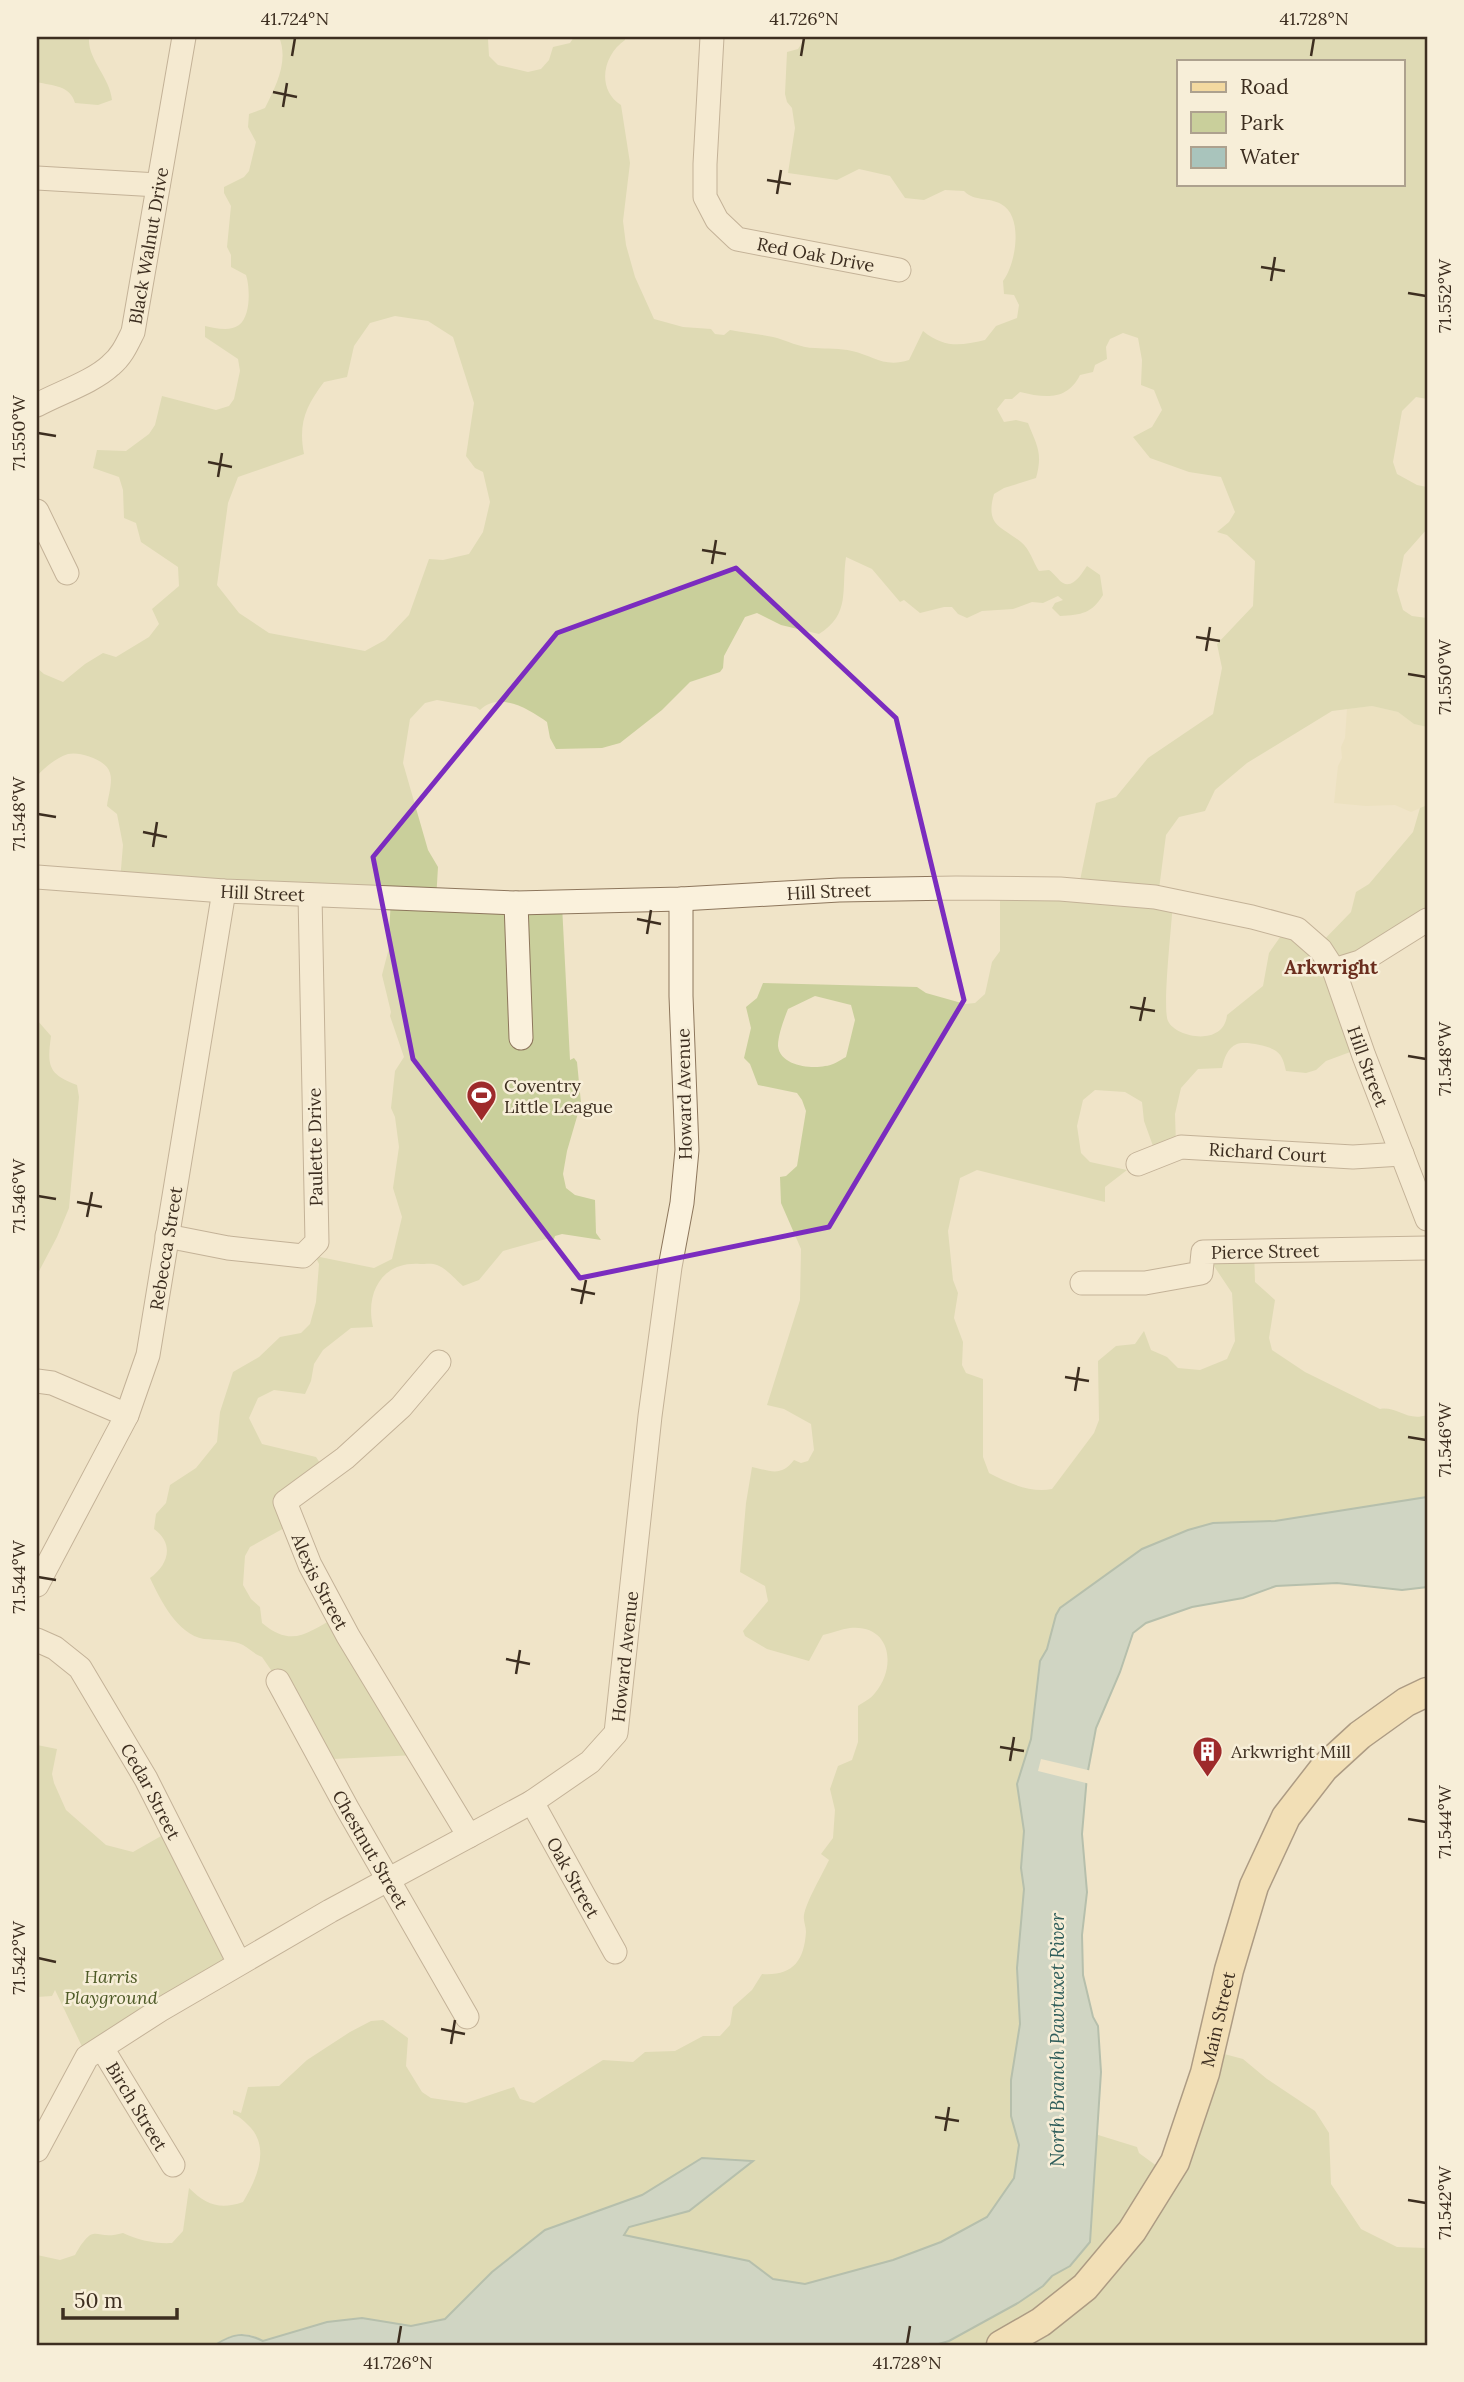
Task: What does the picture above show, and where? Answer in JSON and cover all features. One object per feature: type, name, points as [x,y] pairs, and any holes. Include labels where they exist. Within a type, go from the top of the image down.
[{"type":"main road","name":"Main Street","points":[[1001,2345],[1041,2322],[1085,2287],[1132,2231],[1175,2162],[1205,2073],[1229,1970],[1254,1886],[1286,1817],[1324,1768],[1360,1735],[1406,1702],[1427,1692]]},
{"type":"street","name":"Black Walnut Drive","points":[[37,405],[111,365],[124,351],[133,332],[184,37]]},
{"type":"street","name":"Red Oak Drive","points":[[712,37],[705,197],[717,220],[737,239],[899,270]]},
{"type":"street","points":[[37,178],[158,185]]},
{"type":"street","points":[[37,511],[67,573]]},
{"type":"street","name":"Hill Street","points":[[37,877],[224,891],[516,903],[681,899],[839,890],[1060,889],[1155,897],[1252,917],[1297,929],[1321,950],[1334,970],[1427,1219]]},
{"type":"street","name":"Rebecca Street","points":[[37,1584],[127,1415],[148,1355],[224,891]]},
{"type":"street","name":"Paulette Drive","points":[[167,1236],[228,1248],[303,1256],[317,1242],[310,895]]},
{"type":"street","name":"Howard Avenue","points":[[37,2150],[87,2057],[239,1963],[531,1802],[590,1762],[616,1733],[650,1416],[670,1267],[682,1203],[687,1150],[681,996],[681,899]]},
{"type":"street","points":[[516,903],[521,1038]]},
{"type":"street","points":[[1334,970],[1360,962],[1427,920]]},
{"type":"street","name":"Richard Court","points":[[1138,1164],[1181,1147],[1353,1157],[1402,1154]]},
{"type":"street","name":"Pierce Street","points":[[1082,1283],[1145,1283],[1201,1273],[1203,1252],[1427,1248]]},
{"type":"street","name":"Alexis Street","points":[[439,1362],[401,1407],[345,1458],[285,1502],[310,1565],[348,1636],[468,1836]]},
{"type":"street","points":[[37,1381],[52,1383],[127,1415]]},
{"type":"street","name":"Cedar Street","points":[[37,1640],[55,1648],[80,1668],[146,1779],[239,1963]]},
{"type":"street","name":"Chestnut Street","points":[[278,1681],[467,2017]]},
{"type":"street","name":"Oak Street","points":[[531,1802],[615,1952]]},
{"type":"street","name":"Birch Street","points":[[102,2048],[173,2165]]},
{"type":"highlighted area","points":[[736,568],[896,718],[964,1000],[829,1227],[580,1278],[413,1059],[373,857],[557,633]]},
{"type":"shaded area","points":[[1372,706],[1398,712],[1414,724],[1427,727],[1425,806],[1411,812],[1395,805],[1334,803],[1347,709]]},
{"type":"green space","points":[[37,37],[89,37],[91,53],[112,100],[98,105],[75,103],[65,90],[37,82]]},
{"type":"green space","points":[[279,37],[475,37],[488,39],[489,56],[498,65],[528,72],[541,69],[549,60],[553,47],[570,43],[574,37],[625,37],[607,63],[605,81],[613,98],[621,105],[630,163],[623,221],[626,245],[635,277],[654,319],[683,327],[711,329],[715,334],[724,335],[730,330],[773,337],[809,348],[847,350],[893,363],[909,360],[923,331],[945,343],[968,344],[985,340],[996,326],[1017,318],[1019,305],[1014,295],[1004,294],[1003,281],[1008,273],[1016,241],[1013,219],[1001,204],[973,197],[964,191],[945,190],[924,200],[905,198],[890,176],[859,169],[837,180],[788,173],[795,128],[792,108],[785,94],[787,52],[798,49],[806,37],[1427,37],[1427,399],[1416,397],[1402,411],[1393,462],[1397,474],[1417,485],[1427,487],[1427,529],[1404,555],[1397,590],[1403,610],[1412,616],[1427,618],[1427,727],[1414,724],[1398,712],[1372,706],[1332,711],[1247,763],[1215,790],[1205,811],[1179,817],[1166,835],[1158,897],[1173,901],[1167,983],[1168,1021],[1180,1032],[1189,1035],[1218,1032],[1227,1015],[1263,986],[1269,953],[1285,930],[1318,946],[1351,912],[1356,892],[1369,884],[1413,832],[1420,808],[1425,806],[1427,787],[1427,922],[1340,970],[1361,1048],[1326,1061],[1316,1070],[1306,1073],[1286,1071],[1280,1055],[1268,1047],[1237,1044],[1227,1054],[1222,1068],[1198,1069],[1181,1088],[1175,1114],[1176,1145],[1157,1157],[1144,1121],[1142,1102],[1125,1092],[1095,1090],[1083,1100],[1077,1126],[1081,1153],[1090,1162],[1127,1170],[1105,1187],[1105,1202],[977,1170],[960,1178],[948,1231],[953,1280],[958,1293],[954,1318],[963,1342],[962,1365],[966,1373],[983,1379],[983,1457],[989,1473],[1011,1484],[1052,1489],[1094,1433],[1099,1420],[1098,1361],[1116,1346],[1135,1344],[1144,1331],[1151,1350],[1167,1357],[1178,1368],[1200,1370],[1227,1359],[1235,1341],[1232,1293],[1210,1260],[1254,1248],[1255,1282],[1275,1300],[1269,1338],[1272,1350],[1305,1372],[1380,1409],[1414,1417],[1427,1415],[1427,1497],[1275,1521],[1213,1523],[1188,1530],[1142,1549],[1060,1608],[1047,1650],[1040,1661],[1031,1739],[1017,1784],[1024,1831],[1021,1868],[1024,1889],[1017,1968],[1020,2024],[1011,2080],[1011,2116],[1019,2145],[1012,2203],[941,2242],[893,2260],[801,2285],[778,2283],[597,2227],[486,2305],[439,2322],[272,2345],[244,2334],[231,2336],[215,2345],[37,2345],[37,2255],[60,2260],[75,2255],[87,2238],[96,2234],[123,2233],[147,2241],[172,2243],[183,2231],[189,2188],[207,2202],[220,2206],[243,2202],[256,2175],[260,2155],[257,2137],[241,2118],[233,2114],[233,2110],[241,2113],[248,2087],[279,2086],[307,2060],[371,2021],[383,2020],[408,2038],[406,2066],[422,2092],[431,2098],[466,2103],[514,2087],[520,2099],[534,2103],[603,2060],[633,2062],[645,2052],[675,2051],[703,2036],[720,2036],[730,2025],[733,2007],[752,1990],[762,1974],[789,1969],[799,1959],[805,1942],[805,1909],[829,1860],[821,1854],[833,1838],[835,1810],[830,1789],[838,1766],[852,1760],[858,1742],[858,1706],[873,1695],[882,1683],[888,1660],[882,1640],[864,1629],[847,1629],[823,1635],[809,1661],[767,1649],[745,1636],[743,1631],[768,1601],[765,1586],[740,1572],[752,1467],[780,1471],[794,1460],[801,1463],[808,1461],[814,1450],[811,1424],[784,1409],[767,1405],[800,1300],[801,1249],[781,1203],[780,1177],[786,1176],[797,1166],[806,1111],[797,1093],[758,1085],[750,1064],[744,1058],[751,1028],[746,1007],[757,998],[763,983],[917,987],[926,993],[965,1004],[975,1003],[985,994],[992,962],[1000,951],[1000,891],[1078,890],[1096,803],[1116,797],[1148,758],[1213,714],[1222,668],[1217,644],[1253,606],[1255,561],[1227,535],[1217,532],[1229,522],[1235,512],[1221,477],[1189,472],[1150,458],[1133,437],[1152,427],[1162,410],[1154,390],[1141,385],[1142,360],[1138,338],[1123,333],[1110,339],[1106,347],[1107,359],[1095,365],[1093,372],[1080,375],[1069,389],[1054,396],[1020,392],[1012,399],[1005,399],[997,409],[1004,422],[1016,420],[1028,423],[1038,450],[1039,462],[1036,478],[994,494],[993,519],[1024,545],[1039,571],[1049,570],[1061,582],[1067,584],[1077,579],[1087,566],[1100,575],[1103,595],[1095,606],[1086,612],[1060,616],[1052,608],[1055,603],[1063,600],[1058,596],[1043,603],[1032,602],[1013,609],[982,611],[967,618],[952,607],[920,613],[904,600],[900,602],[872,569],[846,557],[843,600],[836,618],[829,626],[819,634],[781,625],[757,613],[745,617],[724,656],[720,672],[690,682],[662,710],[620,743],[602,748],[556,749],[550,738],[547,722],[523,707],[505,702],[496,702],[480,710],[437,700],[425,703],[410,719],[403,763],[428,850],[438,867],[436,900],[562,905],[570,1060],[574,1058],[577,1062],[581,1103],[563,1174],[566,1188],[575,1195],[595,1200],[596,1233],[601,1240],[562,1234],[554,1239],[503,1251],[479,1280],[463,1286],[435,1264],[407,1264],[396,1268],[386,1274],[374,1291],[371,1314],[373,1327],[351,1328],[323,1350],[314,1364],[305,1394],[274,1390],[258,1398],[249,1418],[262,1444],[316,1457],[324,1469],[314,1476],[286,1527],[250,1547],[245,1556],[243,1585],[251,1599],[260,1607],[262,1623],[282,1635],[308,1633],[336,1617],[416,1755],[333,1759],[262,1657],[239,1643],[204,1639],[186,1631],[171,1615],[150,1578],[161,1567],[167,1554],[165,1541],[154,1529],[156,1514],[166,1503],[170,1485],[196,1468],[217,1442],[220,1412],[233,1372],[259,1357],[280,1337],[301,1333],[310,1324],[316,1302],[319,1264],[315,1256],[374,1268],[392,1259],[402,1217],[393,1188],[399,1147],[395,1117],[391,1108],[395,1071],[404,1057],[390,1016],[382,975],[391,940],[391,899],[120,881],[123,845],[117,814],[107,806],[111,781],[108,768],[86,755],[73,753],[55,760],[37,776],[37,668],[63,682],[103,653],[116,657],[149,637],[159,624],[152,609],[179,586],[178,567],[141,542],[136,523],[124,518],[123,490],[119,477],[93,468],[97,450],[126,451],[149,434],[155,425],[162,396],[216,410],[229,406],[234,399],[240,371],[238,359],[205,337],[205,326],[222,329],[239,325],[246,315],[249,294],[246,275],[231,267],[231,255],[227,247],[231,206],[224,187],[244,177],[249,171],[256,142],[248,127],[249,114],[265,108],[277,82],[283,55]],"holes":[[[395,316],[428,321],[453,337],[474,403],[466,456],[475,468],[483,472],[490,502],[483,532],[469,554],[443,560],[429,559],[409,615],[385,640],[365,651],[269,633],[239,613],[217,585],[228,503],[238,477],[304,454],[303,424],[312,399],[324,382],[347,377],[354,346],[370,323]],[[815,996],[851,1005],[855,1020],[846,1057],[819,1067],[797,1065],[784,1058],[778,1042],[788,1009]]]},
{"type":"green space","points":[[37,1020],[51,1036],[49,1055],[52,1068],[60,1077],[77,1085],[79,1097],[69,1208],[37,1275]]},
{"type":"green space","name":"Harris Playground","points":[[37,1745],[57,1749],[52,1774],[66,1810],[106,1845],[133,1852],[170,1831],[239,1963],[87,2057],[55,1990],[52,1996],[37,1997]]},
{"type":"green space","points":[[1213,2051],[1243,2059],[1267,2079],[1315,2111],[1329,2133],[1331,2184],[1361,2229],[1397,2247],[1427,2248],[1427,2345],[936,2345],[1018,2303],[1093,2176],[1095,2134],[1137,2147],[1139,2153],[1165,2172]]},
{"type":"water","name":"North Branch Pawtuxet River","points":[[1427,1497],[1427,1587],[1402,1590],[1337,1583],[1276,1586],[1243,1598],[1192,1607],[1146,1623],[1133,1633],[1096,1728],[1087,1776],[1082,1834],[1087,1892],[1082,1935],[1083,1975],[1093,2017],[1098,2026],[1101,2072],[1090,2242],[1070,2266],[1052,2276],[1043,2286],[949,2341],[935,2345],[215,2345],[238,2335],[263,2341],[327,2322],[362,2318],[411,2326],[445,2319],[492,2272],[545,2230],[642,2195],[702,2158],[753,2161],[689,2211],[629,2227],[624,2235],[749,2261],[773,2279],[805,2284],[893,2260],[941,2242],[987,2217],[1014,2178],[1019,2145],[1011,2116],[1011,2080],[1020,2024],[1017,1968],[1024,1889],[1021,1868],[1024,1831],[1017,1784],[1031,1739],[1040,1661],[1047,1649],[1060,1608],[1142,1549],[1188,1530],[1213,1523],[1275,1521]]},
{"type":"pier","points":[[1041,1759],[1092,1771],[1090,1784],[1038,1771]]},
{"type":"place","name":"Coventry Little League","points":[[481,1122]]},
{"type":"place","name":"Arkwright Mill","points":[[1208,1778]]},
{"type":"district","name":"Arkwright","points":[[1331,967]]}]
